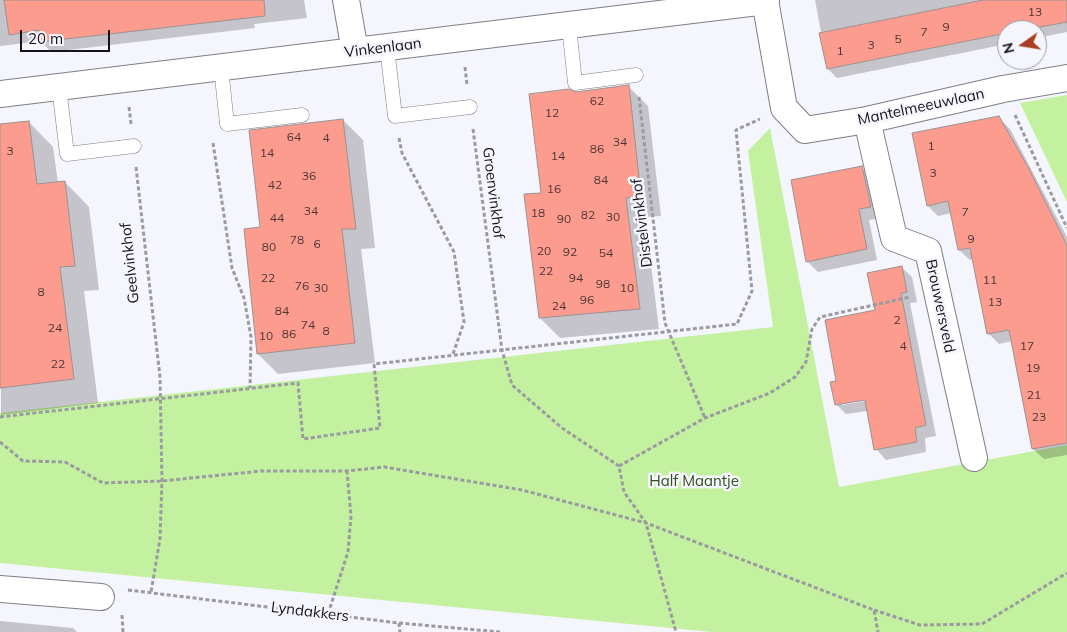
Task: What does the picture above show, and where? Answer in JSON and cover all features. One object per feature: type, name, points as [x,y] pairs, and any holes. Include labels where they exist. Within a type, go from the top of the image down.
[{"type":"street","points":[[346,0],[355,51]]},
{"type":"street","points":[[766,1],[784,108]]},
{"type":"street","name":"Vinkenlaan","points":[[0,94],[766,1]]},
{"type":"street","name":"Mantelmeeuwlaan","points":[[784,108],[805,130],[868,120],[1003,89],[1067,78]]},
{"type":"street","name":"Brouwersveld","points":[[868,120],[894,238],[928,251],[974,458]]},
{"type":"street","points":[[0,589],[101,597]]},
{"type":"lane","points":[[569,26],[576,83],[636,75]]},
{"type":"lane","points":[[387,48],[395,116],[470,107]]},
{"type":"lane","points":[[221,68],[228,124],[302,115]]},
{"type":"lane","points":[[59,88],[67,154],[134,146]]},
{"type":"path","name":"Groenvinkhof","points":[[461,39],[502,350],[512,385],[562,428],[619,466]]},
{"type":"path","name":"Distelvinkhof","points":[[636,75],[664,313],[668,332],[705,418]]},
{"type":"path","name":"Geelvinkhof","points":[[126,80],[160,377],[162,481],[160,538],[151,592]]},
{"type":"path","points":[[1003,89],[1067,228]]},
{"type":"path","points":[[0,417],[298,382],[303,439],[380,428],[374,364],[737,324],[752,291],[736,130],[784,108]]},
{"type":"path","points":[[395,116],[402,153],[454,252],[464,322],[453,354]]},
{"type":"path","points":[[228,124],[213,137],[232,268],[244,298],[251,337],[250,388]]},
{"type":"path","points":[[676,632],[646,522],[624,492],[619,466],[705,418],[770,393],[795,377],[806,362],[812,329],[820,317],[936,291]]},
{"type":"path","points":[[0,442],[23,461],[65,462],[103,483],[162,481],[261,471],[347,471],[384,467],[522,490],[646,522],[874,610],[920,625],[982,624],[1067,573]]},
{"type":"path","points":[[328,614],[348,552],[350,516],[347,471]]},
{"type":"path","name":"Lyndakkers","points":[[151,592],[399,623],[500,632]]},
{"type":"path","points":[[874,610],[878,632]]},
{"type":"path","points":[[399,623],[400,632]]},
{"type":"green space","points":[[1067,95],[1067,202],[1020,103]]},
{"type":"green space","name":"Half Maantje","points":[[770,128],[839,487],[1067,445],[1067,632],[712,632],[0,563],[0,413],[773,327],[748,151]]},
{"type":"building","points":[[4,0],[264,0],[265,16],[40,42],[39,30],[9,35]]},
{"type":"building","points":[[983,0],[1067,0],[1067,22],[1047,26],[1047,20],[997,20],[997,35],[827,69],[819,33]]},
{"type":"building","points":[[629,85],[641,196],[626,198],[640,309],[539,318],[524,194],[541,193],[529,94],[569,89],[576,92]]},
{"type":"building","points":[[999,116],[1029,169],[1067,245],[1067,443],[1032,449],[1009,330],[987,334],[970,248],[958,250],[948,201],[927,206],[912,133]]},
{"type":"building","points":[[343,119],[356,229],[342,229],[355,343],[257,354],[244,229],[260,227],[249,130]]},
{"type":"building","points":[[29,121],[37,184],[65,181],[75,266],[60,267],[74,379],[0,388],[0,124]]},
{"type":"building","points":[[862,166],[871,207],[859,209],[867,249],[806,262],[791,180]]},
{"type":"building","points":[[902,266],[907,292],[901,293],[926,425],[915,428],[917,442],[874,450],[865,400],[835,405],[830,382],[836,381],[825,320],[875,310],[867,273]]}]
